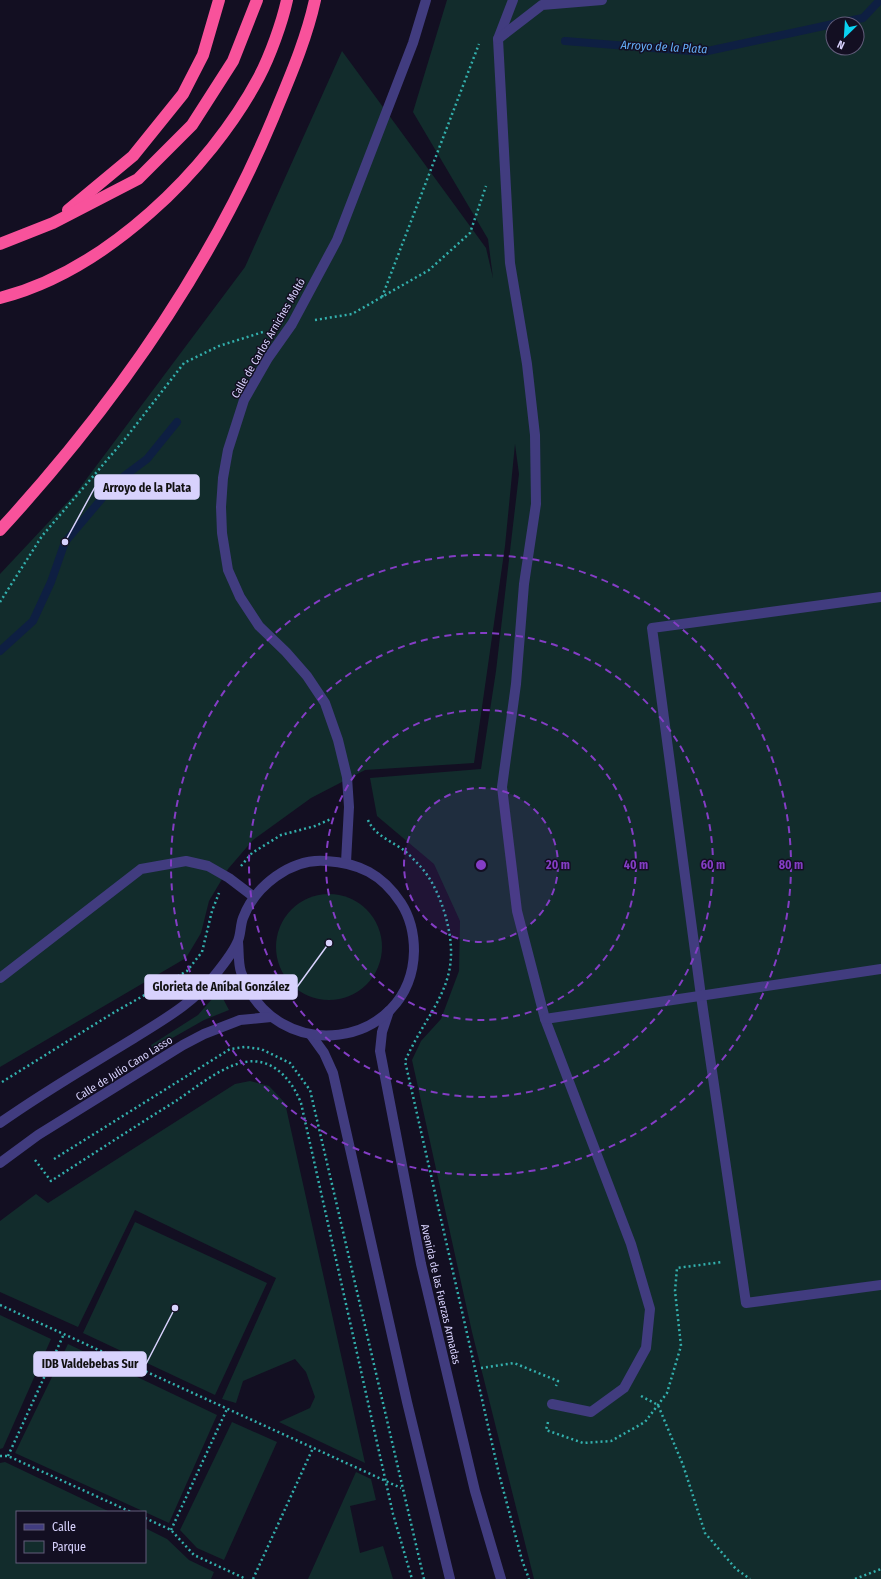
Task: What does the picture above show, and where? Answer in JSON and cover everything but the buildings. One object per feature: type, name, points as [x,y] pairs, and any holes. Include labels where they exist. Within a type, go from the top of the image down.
[{"type":"highway","points":[[53,223],[133,156],[183,94],[203,55],[219,0]]},
{"type":"highway","points":[[0,244],[53,223],[138,179],[192,125],[232,61],[257,0]]},
{"type":"highway","points":[[0,298],[18,293],[72,268],[126,234],[176,189],[223,134],[260,76],[284,14],[287,0]]},
{"type":"highway","points":[[0,530],[109,400],[193,276],[234,203],[262,144],[309,26],[314,0]]},
{"type":"street","name":"Calle de Carlos Arniches Moltó","points":[[346,862],[349,807],[345,769],[338,740],[325,703],[307,676],[286,652],[259,626],[240,597],[228,570],[222,533],[221,507],[223,478],[228,450],[244,400],[268,358],[292,324],[337,240],[413,43],[426,0]]},
{"type":"street","points":[[513,0],[498,39],[510,263],[528,372],[535,435],[536,504],[524,584],[516,684],[502,787],[517,911],[544,1019],[631,1244],[650,1309],[646,1348],[624,1388],[591,1412],[552,1404]]},
{"type":"street","points":[[498,39],[542,6],[602,0]]},
{"type":"street","points":[[881,597],[652,628],[701,996],[746,1303],[881,1285]]},
{"type":"street","points":[[320,860],[346,862],[371,872],[392,889],[407,912],[414,937],[413,964],[404,989],[389,1011],[366,1027],[339,1036],[310,1035],[290,1028],[271,1017],[252,996],[240,970],[238,942],[243,918],[254,897],[272,878],[294,866],[320,860]]},
{"type":"street","points":[[0,978],[141,869],[186,861],[208,866],[229,878],[254,897]]},
{"type":"street","name":"Calle de Julio Cano Lasso","points":[[0,1123],[188,1004],[215,976],[238,942]]},
{"type":"street","points":[[544,1019],[881,969]]},
{"type":"street","name":"Avenida de las Fuerzas Armadas","points":[[389,1011],[382,1032],[380,1051],[421,1264],[475,1491],[501,1579]]},
{"type":"street","name":"Calle de Julio Cano Lasso","points":[[0,1163],[38,1135],[183,1045],[204,1034],[240,1020],[271,1017]]},
{"type":"street","points":[[310,1035],[324,1053],[333,1073],[407,1402],[450,1579]]},
{"type":"path","points":[[382,297],[481,37]]},
{"type":"path","points":[[2,1082],[113,1013],[187,970],[202,952],[212,911],[219,893],[229,878],[252,853],[281,835],[315,826],[331,819],[335,806],[362,808],[369,824],[385,839],[405,851],[428,874],[442,906],[449,929],[452,961],[444,992],[416,1038],[405,1060],[499,1474],[522,1560],[529,1579]]},
{"type":"path","points":[[54,1159],[230,1050],[244,1047],[261,1049],[290,1062],[310,1090],[424,1579]]},
{"type":"path","points":[[51,1181],[227,1069],[244,1062],[257,1062],[271,1066],[287,1076],[295,1087],[301,1103],[393,1514],[412,1579]]},
{"type":"path","points":[[0,1305],[402,1489]]},
{"type":"path","points":[[8,1456],[64,1334]]},
{"type":"path","points":[[624,1388],[658,1405],[683,1465],[706,1533],[736,1569],[750,1579]]},
{"type":"path","points":[[171,1530],[228,1409]]},
{"type":"path","points":[[253,1579],[313,1448]]},
{"type":"path","points":[[0,1456],[8,1456],[129,1511]]},
{"type":"path","points":[[146,1518],[171,1530],[194,1555],[246,1579]]},
{"type":"path","points":[[855,1579],[881,1569]]},
{"type":"green space","points":[[447,0],[881,0],[881,1579],[534,1579],[472,1332],[412,1060],[421,1041],[441,1019],[459,971],[460,921],[434,864],[377,816],[370,778],[481,769],[496,671],[519,474],[515,444],[505,546],[474,763],[365,770],[311,798],[253,840],[228,869],[209,901],[201,933],[186,958],[0,1067],[0,574],[76,493],[245,267],[342,51],[486,248],[493,278],[488,239],[413,112]]},
{"type":"green space","points":[[329,894],[349,898],[367,909],[378,927],[382,947],[378,967],[367,985],[349,996],[329,1000],[309,996],[291,985],[280,967],[276,947],[280,927],[291,909],[309,898]]},
{"type":"green space","points":[[219,991],[229,1010],[204,1020],[153,1049],[151,1045],[198,1015]]},
{"type":"green space","points":[[250,1081],[269,1086],[285,1103],[365,1463],[279,1422],[310,1408],[315,1397],[306,1372],[295,1359],[243,1381],[236,1403],[222,1399],[276,1278],[135,1210],[78,1327],[0,1292],[0,1221],[36,1194],[48,1203],[235,1084]]},
{"type":"green space","points":[[135,1222],[267,1283],[215,1395],[83,1333]]},
{"type":"green space","points":[[0,1315],[51,1339],[3,1448],[0,1449]]},
{"type":"green space","points":[[68,1344],[217,1415],[169,1523],[146,1513],[146,1511],[143,1511],[15,1453]]},
{"type":"green space","points":[[232,1422],[277,1442],[224,1560],[197,1548],[180,1530]]},
{"type":"green space","points":[[5,1462],[108,1511],[16,1511],[16,1563],[146,1563],[146,1528],[167,1539],[189,1560],[214,1572],[211,1579],[0,1579],[0,1463]]},
{"type":"green space","points":[[356,1472],[371,1479],[376,1500],[350,1506],[360,1553],[383,1546],[393,1579],[308,1579]]},
{"type":"waterway","name":"Arroyo de la Plata","points":[[865,16],[880,0]]},
{"type":"waterway","name":"Arroyo de la Plata","points":[[565,41],[703,52],[825,26]]},
{"type":"waterway","name":"Arroyo de la Plata","points":[[0,651],[33,621],[51,582],[65,542],[115,483],[147,459],[177,422]]},
{"type":"place","name":"Arroyo de la Plata","points":[[65,542]]},
{"type":"place","name":"Glorieta de Aníbal González","points":[[329,943]]},
{"type":"place","name":"IDB Valdebebas Sur","points":[[175,1308]]}]
